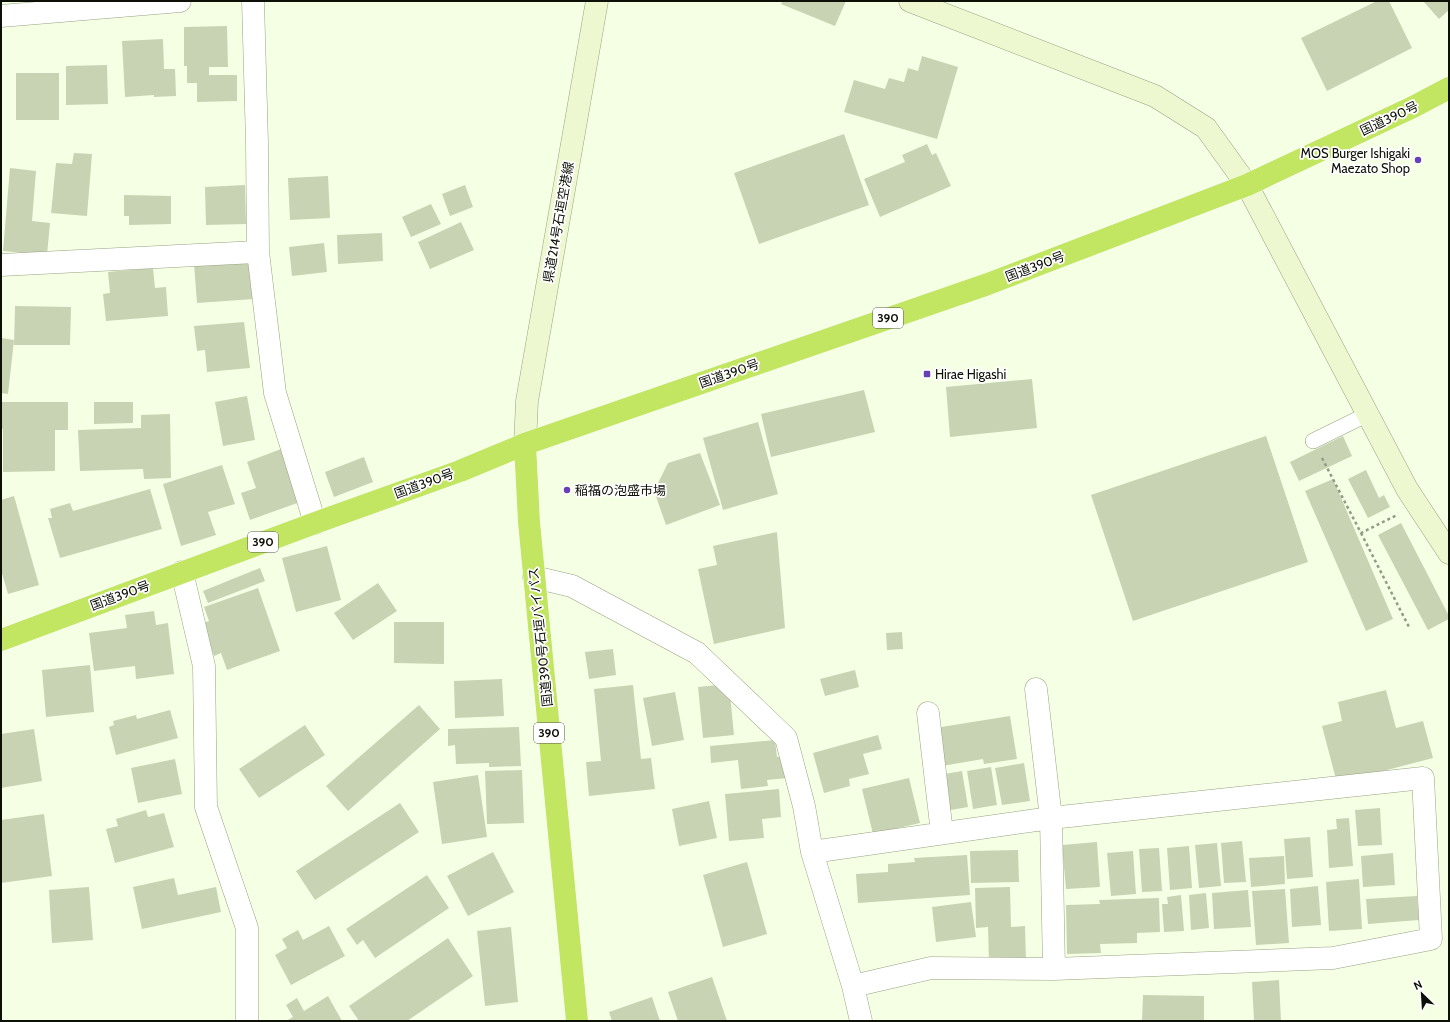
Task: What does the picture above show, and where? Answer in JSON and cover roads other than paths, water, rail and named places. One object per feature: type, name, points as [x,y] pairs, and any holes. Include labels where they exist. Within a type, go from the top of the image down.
[{"type":"highway","name":"国道390号","points":[[1,640],[315,523],[460,471],[525,444],[988,284],[1247,185],[1449,88]]},
{"type":"highway","name":"国道390号石垣バイパス","points":[[525,444],[526,493],[577,1021]]},
{"type":"street","points":[[1,16],[180,1]]},
{"type":"street","points":[[253,1],[258,252],[275,393],[315,523]]},
{"type":"street","name":"県道214号石垣空港線","points":[[525,444],[528,394],[597,1]]},
{"type":"street","points":[[910,1],[1155,96],[1206,128],[1247,185],[1407,489],[1449,553]]},
{"type":"street","points":[[1,265],[258,252]]},
{"type":"street","points":[[182,572],[204,666],[206,807],[247,928],[247,1021]]},
{"type":"street","points":[[534,577],[572,586],[696,653],[786,738],[804,806],[812,852],[853,986],[861,1021]]},
{"type":"street","points":[[1036,689],[1051,818],[1054,968]]},
{"type":"street","points":[[928,714],[942,833]]},
{"type":"street","points":[[812,852],[1051,818],[1422,778],[1431,939],[1333,958],[1054,968],[931,968],[853,986]]},
{"type":"lane","points":[[1313,440],[1368,414]]},
{"type":"place","name":"MOS Burger Ishigaki Maezato Shop","points":[[1418,160]]},
{"type":"place","name":"Hirae Higashi","points":[[927,374]]},
{"type":"place","name":"稲福の泡盛市場","points":[[567,490]]}]
